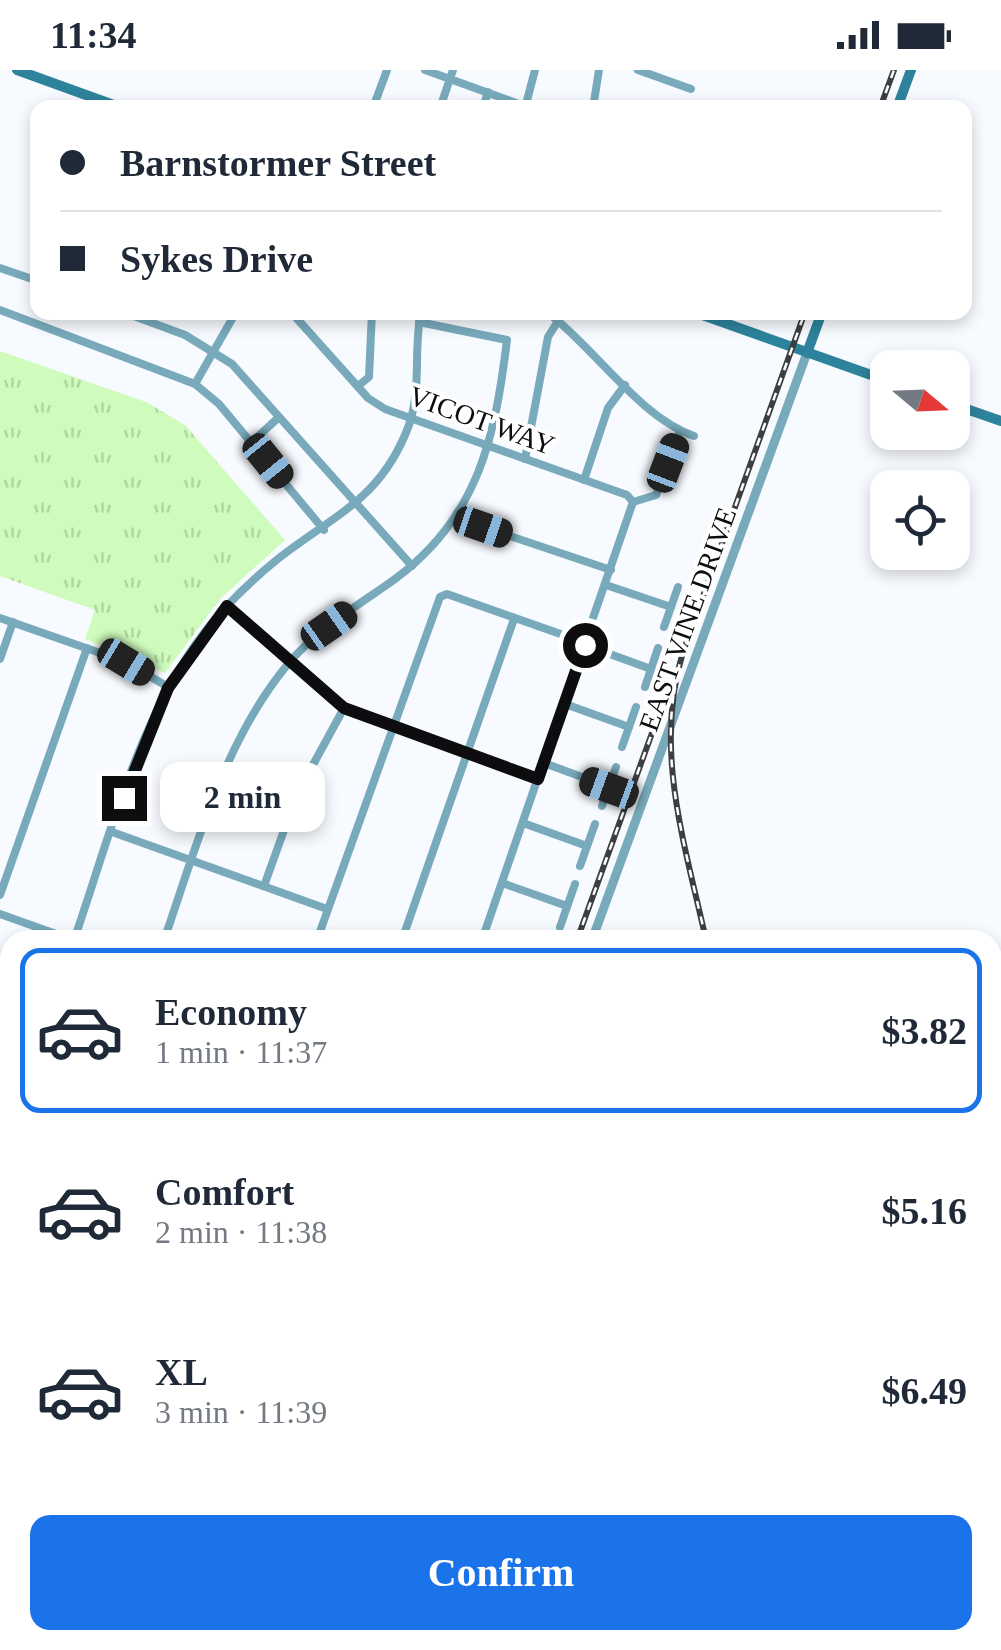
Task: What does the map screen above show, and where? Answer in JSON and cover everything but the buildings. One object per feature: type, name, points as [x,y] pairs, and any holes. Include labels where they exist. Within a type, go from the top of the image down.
[{"type":"main road","points":[[18,70],[102,100]]},
{"type":"main road","points":[[900,100],[910,70]]},
{"type":"main road","points":[[716,320],[870,375]]},
{"type":"main road","name":"EAST VINE DRIVE","points":[[807,353],[819,320]]},
{"type":"main road","points":[[970,411],[1001,422]]},
{"type":"street","points":[[375,100],[388,70]]},
{"type":"street","points":[[426,70],[451,74],[509,100]]},
{"type":"street","points":[[529,100],[535,70]]},
{"type":"street","points":[[593,100],[599,70]]},
{"type":"street","points":[[638,70],[691,89]]},
{"type":"street","points":[[443,100],[451,74]]},
{"type":"street","points":[[486,100],[488,92]]},
{"type":"street","points":[[0,268],[30,279]]},
{"type":"street","points":[[0,310],[195,384],[252,442],[324,530]]},
{"type":"street","points":[[43,326],[45,320]]},
{"type":"street","points":[[142,320],[214,351],[232,364],[412,566]]},
{"type":"street","points":[[195,384],[231,320]]},
{"type":"street","name":"VICOT WAY","points":[[298,320],[368,398],[410,421],[627,495],[633,502]]},
{"type":"street","points":[[358,386],[369,377],[372,320]]},
{"type":"street","points":[[78,930],[168,688],[227,606],[282,556],[357,505],[396,456],[417,390],[418,320]]},
{"type":"street","points":[[167,930],[225,766],[288,663],[329,626],[412,566],[439,541],[490,447],[507,340],[433,320]]},
{"type":"street","points":[[524,459],[548,337],[558,321],[625,385],[680,431],[694,436]]},
{"type":"street","name":"EAST VINE DRIVE","points":[[596,930],[807,353]]},
{"type":"street","points":[[584,480],[608,408],[625,385]]},
{"type":"street","points":[[252,442],[279,417]]},
{"type":"street","points":[[486,930],[633,502],[656,495],[680,431]]},
{"type":"street","points":[[457,513],[483,527],[611,570]]},
{"type":"street","points":[[606,584],[671,607]]},
{"type":"street","points":[[664,627],[678,586]]},
{"type":"street","points":[[321,930],[440,597],[447,594],[651,668]]},
{"type":"street","points":[[227,606],[344,708],[538,779]]},
{"type":"street","points":[[0,618],[126,662],[168,688]]},
{"type":"street","points":[[405,930],[514,619]]},
{"type":"street","points":[[0,659],[13,622]]},
{"type":"street","points":[[0,895],[87,648]]},
{"type":"street","points":[[645,686],[658,648]]},
{"type":"street","points":[[564,704],[629,727]]},
{"type":"street","points":[[622,746],[636,707]]},
{"type":"street","points":[[264,886],[297,794],[344,708]]},
{"type":"street","points":[[544,763],[609,788]]},
{"type":"street","points":[[602,806],[616,767]]},
{"type":"street","points":[[523,823],[587,846]]},
{"type":"street","points":[[580,866],[595,824]]},
{"type":"street","points":[[112,832],[328,909]]},
{"type":"street","points":[[502,883],[567,906]]},
{"type":"street","points":[[560,927],[575,884]]},
{"type":"street","points":[[0,914],[46,930]]},
{"type":"green space","points":[[0,351],[146,402],[185,425],[285,540],[220,599],[165,673],[85,639],[95,610],[0,576]]},
{"type":"railway","points":[[883,100],[894,70]]},
{"type":"railway","points":[[704,930],[675,796],[671,724],[675,688],[683,652],[802,320]]},
{"type":"railway","points":[[581,930],[664,700]]},
{"type":"route","points":[[124,798],[168,688],[196,643],[227,606],[344,708],[538,779],[585,645]]}]
